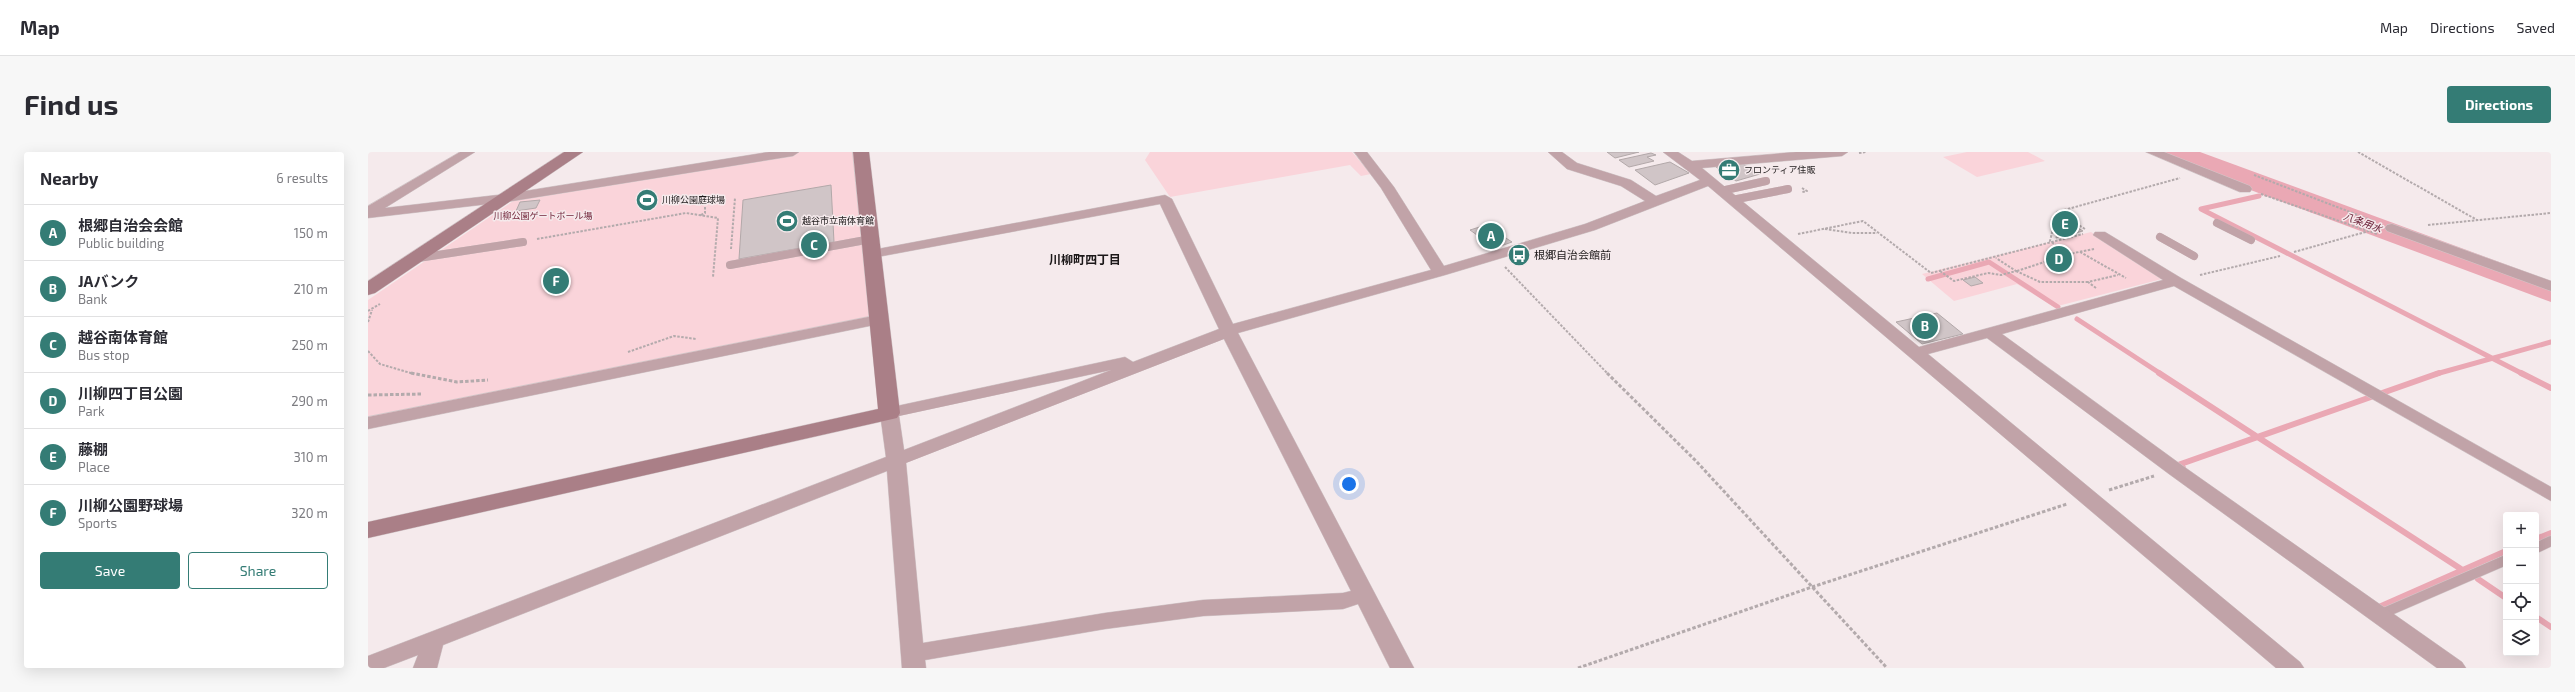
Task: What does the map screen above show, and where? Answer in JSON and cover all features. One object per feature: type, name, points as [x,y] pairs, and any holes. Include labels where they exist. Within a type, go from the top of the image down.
[{"type":"street","points":[[368,213],[469,152]]},
{"type":"street","points":[[368,289],[575,152]]},
{"type":"street","points":[[368,213],[506,198],[793,152]]},
{"type":"street","points":[[862,152],[878,320],[896,461],[913,660],[1120,619],[1203,608],[1343,601],[1364,595]]},
{"type":"street","points":[[1360,152],[1387,187],[1440,272]]},
{"type":"street","points":[[1554,152],[1572,166],[1626,183],[1654,200]]},
{"type":"street","points":[[1669,152],[1690,165],[2292,668]]},
{"type":"street","points":[[1690,165],[1842,152]]},
{"type":"street","points":[[2152,152],[2237,188]]},
{"type":"street","points":[[368,665],[1228,331],[1440,272],[1590,227],[1654,200],[1721,191]]},
{"type":"street","points":[[872,246],[1166,200],[1228,331],[1402,668]]},
{"type":"street","points":[[2392,228],[2551,286]]},
{"type":"street","points":[[2095,233],[2157,265],[2176,281],[2351,385],[2551,495]]},
{"type":"street","points":[[1915,353],[2176,281]]},
{"type":"street","points":[[368,423],[878,320]]},
{"type":"street","points":[[1990,333],[2176,470],[2454,668]]},
{"type":"street","points":[[368,530],[1088,369],[1132,360],[1138,365]]},
{"type":"street","points":[[425,668],[434,639]]},
{"type":"lane","points":[[1721,191],[1766,181]]},
{"type":"lane","points":[[1721,191],[1788,189]]},
{"type":"lane","points":[[2217,223],[2251,240]]},
{"type":"lane","points":[[2160,238],[2194,256]]},
{"type":"lane","points":[[416,258],[523,242]]},
{"type":"lane","points":[[730,265],[872,246]]},
{"type":"lane","points":[[2539,547],[2551,541]]},
{"type":"lane","points":[[2379,615],[2503,561]]},
{"type":"path","points":[[2358,152],[2478,220]]},
{"type":"path","points":[[2247,172],[2392,228],[2551,213]]},
{"type":"path","points":[[2057,212],[2184,177]]},
{"type":"path","points":[[730,265],[736,198]]},
{"type":"path","points":[[700,215],[705,213],[705,208]]},
{"type":"path","points":[[2057,212],[2095,233]]},
{"type":"path","points":[[2051,242],[2057,212]]},
{"type":"path","points":[[523,242],[686,213],[718,218],[713,277]]},
{"type":"path","points":[[1822,228],[1852,233],[1878,233],[1930,273],[1941,272],[1996,258],[2051,242],[2095,233]]},
{"type":"path","points":[[2294,252],[2369,231]]},
{"type":"path","points":[[2051,242],[2069,254]]},
{"type":"path","points":[[1941,272],[1954,281],[1988,273],[2010,273],[2069,254],[2115,244]]},
{"type":"path","points":[[2080,252],[2146,289]]},
{"type":"path","points":[[1494,256],[1657,424],[1696,462],[1887,668]]},
{"type":"path","points":[[2176,281],[2280,256]]},
{"type":"path","points":[[1996,258],[2016,271],[2040,282],[2088,282]]},
{"type":"path","points":[[368,311],[372,310],[368,322]]},
{"type":"path","points":[[620,354],[674,336],[701,340]]},
{"type":"path","points":[[368,351],[380,364],[430,378],[458,382],[491,380]]},
{"type":"path","points":[[368,395],[430,393]]},
{"type":"path","points":[[1578,668],[1812,587],[2088,497],[2176,470]]},
{"type":"green space","name":"川柳公園ゲートボール場","points":[[798,152],[854,152],[878,320],[368,421],[368,300],[519,197]]},
{"type":"green space","points":[[1150,152],[1352,152],[1371,174],[1361,176],[1350,165],[1170,197],[1145,160]]},
{"type":"green space","points":[[1967,152],[2028,152],[2045,161],[1977,177],[1943,157]]},
{"type":"green space","points":[[2091,232],[2162,277],[2162,279],[2054,307],[2017,284],[1954,301],[1922,274]]},
{"type":"building","points":[[1607,152],[1639,152],[1615,158]]},
{"type":"building","points":[[1651,153],[1656,155],[1647,157],[1654,161],[1629,167],[1619,160]]},
{"type":"building","points":[[1670,162],[1689,173],[1655,185],[1635,170]]},
{"type":"building","points":[[1741,163],[1760,174],[1736,181],[1716,167]]},
{"type":"building","name":"越谷市立南体育館","points":[[831,185],[834,242],[739,259],[743,200]]},
{"type":"building","points":[[540,200],[536,208],[516,211],[520,202]]},
{"type":"building","points":[[2060,217],[2083,231],[2056,238]]},
{"type":"building","points":[[1486,225],[1512,242],[1495,248],[1470,230]]},
{"type":"building","points":[[1975,277],[1983,283],[1971,286],[1963,280]]},
{"type":"building","points":[[1937,313],[1963,334],[1922,344],[1896,322]]},
{"type":"waterway","name":"八条用水","points":[[2175,152],[2551,292]]},
{"type":"waterway","points":[[2266,194],[2277,192]]},
{"type":"waterway","points":[[2259,196],[2201,209],[2492,358]]},
{"type":"waterway","points":[[1928,279],[1989,262],[2058,307]]},
{"type":"waterway","points":[[2077,319],[2161,374]]},
{"type":"waterway","points":[[2492,358],[2551,342]]},
{"type":"waterway","points":[[2437,374],[2492,358]]},
{"type":"waterway","points":[[2492,358],[2523,374]]},
{"type":"waterway","points":[[2159,373],[2258,437]]},
{"type":"waterway","points":[[2258,437],[2437,374]]},
{"type":"waterway","points":[[2523,374],[2551,388]]},
{"type":"waterway","points":[[2183,468],[2178,465],[2258,437]]},
{"type":"waterway","points":[[2258,437],[2461,569]]},
{"type":"waterway","points":[[2539,538],[2551,533]]},
{"type":"waterway","points":[[2379,607],[2503,552]]},
{"type":"waterway","points":[[2478,579],[2503,596]]},
{"type":"waterway","points":[[2539,619],[2551,627]]},
{"type":"place","name":"フロンティア住販","points":[[1729,170]]},
{"type":"place","name":"川柳公園庭球場","points":[[647,200]]},
{"type":"place","name":"越谷市立南体育館","points":[[787,221]]},
{"type":"place","name":"藤棚","points":[[2065,224]]},
{"type":"place","name":"根郷自治会会館","points":[[1491,236]]},
{"type":"place","name":"越谷南体育館","points":[[814,245]]},
{"type":"place","name":"根郷自治会館前","points":[[1519,255]]},
{"type":"place","name":"川柳四丁目公園","points":[[2059,259]]},
{"type":"place","name":"川柳公園野球場","points":[[556,281]]},
{"type":"place","name":"JAバンク","points":[[1925,326]]},
{"type":"district","name":"川柳町四丁目","points":[[1085,260]]}]
